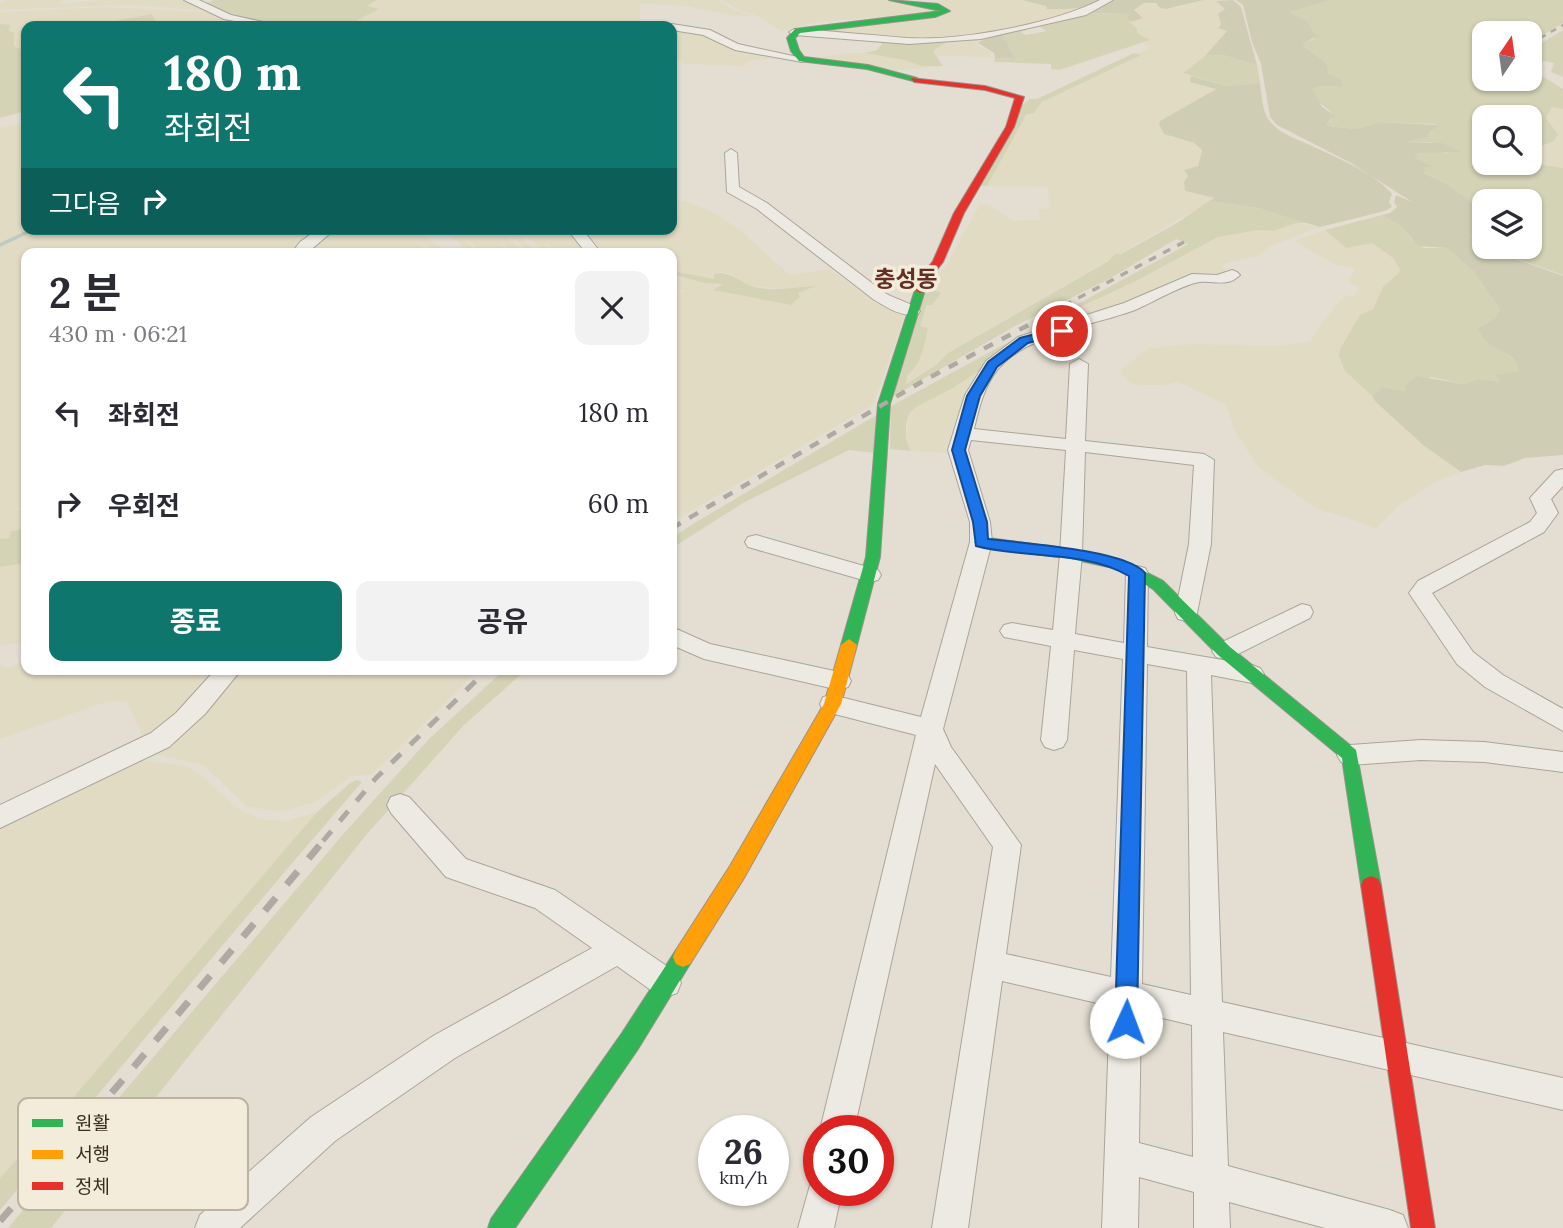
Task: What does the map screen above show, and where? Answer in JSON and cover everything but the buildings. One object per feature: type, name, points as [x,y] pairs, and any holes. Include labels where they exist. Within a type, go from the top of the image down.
[{"type":"street","points":[[189,0],[213,8],[228,17],[249,21]]},
{"type":"street","points":[[794,33],[850,23],[935,15],[947,11],[938,5],[892,0]]},
{"type":"street","points":[[794,33],[854,35],[909,41],[981,36],[1082,13],[1108,0]]},
{"type":"street","points":[[500,1228],[630,1041],[737,872],[836,693],[870,575],[876,535],[884,404],[912,311],[923,281],[937,262],[959,213],[1010,127],[1020,97],[985,88],[906,78],[868,67],[734,47],[706,32],[677,28]]},
{"type":"street","points":[[794,33],[791,42],[802,59]]},
{"type":"street","points":[[731,153],[732,189],[762,206],[879,296],[895,306],[912,311]]},
{"type":"street","points":[[303,248],[319,235]]},
{"type":"street","points":[[840,1115],[930,729],[981,542],[980,522],[958,450],[982,378],[992,365],[1024,341],[1130,306],[1198,277],[1218,280],[1232,275]]},
{"type":"street","points":[[1054,740],[1071,554],[1079,364]]},
{"type":"street","points":[[963,433],[1204,460],[1200,544],[1186,613]]},
{"type":"street","points":[[1562,475],[1540,498],[1548,513],[1537,527],[1426,586],[1420,593],[1465,658],[1494,681],[1563,721]]},
{"type":"street","points":[[756,542],[870,575]]},
{"type":"street","points":[[981,542],[1071,554],[1122,565],[1158,585],[1186,613],[1212,658],[1206,1013],[1212,1228]]},
{"type":"street","points":[[1120,1228],[1137,573]]},
{"type":"street","points":[[1212,658],[1302,612]]},
{"type":"street","points":[[1012,631],[1136,653],[1212,658],[1252,674],[1350,755],[1399,1057],[1423,1228]]},
{"type":"street","points":[[677,637],[704,651],[836,693],[930,729],[942,753],[1007,845],[950,1228]]},
{"type":"street","points":[[0,817],[130,755],[151,748],[169,736],[224,675]]},
{"type":"street","points":[[1350,755],[1421,750],[1483,752],[1563,762]]},
{"type":"street","points":[[400,805],[456,868],[545,899],[666,983]]},
{"type":"street","points":[[248,1196],[323,1129],[444,1047],[619,949]]},
{"type":"street","points":[[989,964],[1563,1094]]},
{"type":"street","points":[[1122,1155],[1391,1228]]},
{"type":"street","points":[[816,1228],[821,1206]]},
{"type":"street","points":[[213,1228],[233,1210]]},
{"type":"shaded area","points":[[6,0],[66,0],[56,4],[101,0],[186,0],[212,11],[130,5],[0,10],[0,4]]},
{"type":"shaded area","points":[[377,0],[718,0],[736,11],[754,16],[729,15],[686,6],[640,4],[640,21],[355,21],[378,9],[366,6]]},
{"type":"shaded area","points":[[722,0],[885,0],[927,4],[936,9],[932,12],[811,23],[782,31]]},
{"type":"shaded area","points":[[942,0],[1022,0],[1065,9],[1092,7],[1081,13],[1005,31],[930,40],[798,32],[946,13],[927,3]]},
{"type":"shaded area","points":[[1204,0],[1217,0],[1226,9],[1218,14],[1221,25],[1228,31],[1205,56],[1183,73],[1191,76],[1190,82],[1217,88],[1160,121],[1159,125],[1171,137],[1194,143],[1202,150],[1198,166],[1184,170],[1188,177],[1184,182],[1185,191],[1216,198],[948,353],[936,365],[905,384],[907,376],[915,368],[920,326],[928,304],[941,294],[926,286],[947,264],[980,204],[988,204],[1014,221],[1041,219],[1038,209],[1051,208],[1047,187],[987,186],[1026,115],[1034,113],[1045,100],[1151,47],[1142,43],[1148,42],[1137,33],[1131,22],[1143,17],[1134,10],[1144,3],[1177,8]]},
{"type":"shaded area","points":[[106,7],[218,13],[254,21],[155,21],[152,14],[114,21],[21,21],[21,52],[19,47],[14,46],[8,30],[10,26],[0,24],[0,12]]},
{"type":"shaded area","points":[[677,28],[694,29],[726,45],[780,58],[750,61],[743,66],[684,64],[679,59]]},
{"type":"shaded area","points":[[982,37],[975,44],[989,51],[991,57],[935,56],[932,52],[952,39]]},
{"type":"shaded area","points":[[849,53],[904,60],[921,66],[943,66],[894,71],[813,58]]},
{"type":"shaded area","points":[[1552,107],[1563,109],[1563,168],[1542,164],[1542,145],[1554,140],[1558,133],[1546,118]]},
{"type":"shaded area","points":[[21,124],[21,235],[0,244],[0,128]]},
{"type":"shaded area","points":[[677,200],[685,201],[717,214],[740,230],[790,275],[830,269],[881,306],[906,312],[873,405],[677,519],[677,291],[689,292],[677,289],[677,275],[723,284],[714,290],[791,305],[800,297],[796,294],[811,288],[779,289],[753,286],[740,281],[732,274],[720,272],[714,274],[714,279],[677,272],[677,248],[601,248],[589,235],[677,235]]},
{"type":"shaded area","points":[[1297,223],[1320,227],[1270,246],[1258,256],[1226,263],[1223,267],[1229,275],[1198,276],[1124,306],[1030,338],[1025,332],[1134,282],[1218,237],[1259,230],[1273,231]]},
{"type":"shaded area","points":[[1325,230],[1346,247],[1372,243],[1393,258],[1400,269],[1400,273],[1383,287],[1378,303],[1357,323],[1340,349],[1345,371],[1423,445],[1461,472],[1435,482],[1400,505],[1376,529],[1317,509],[1258,467],[1235,431],[1226,405],[1178,382],[1138,385],[1130,383],[1122,374],[1122,369],[1148,348],[1194,344],[1278,346],[1310,342],[1320,325],[1345,295],[1353,297],[1360,287],[1348,283],[1355,268],[1336,265],[1294,241]]},
{"type":"shaded area","points":[[22,235],[318,235],[302,248],[21,248],[21,507],[13,510],[21,510],[21,530],[12,531],[9,538],[0,539],[0,245]]},
{"type":"shaded area","points":[[326,235],[424,235],[441,248],[431,248],[417,241],[425,248],[309,248]]},
{"type":"shaded area","points":[[451,235],[505,235],[519,248],[508,248],[499,242],[504,248],[477,248],[469,240],[467,241],[472,248],[463,248]]},
{"type":"shaded area","points":[[506,235],[573,235],[585,248],[553,248],[544,243],[548,248],[540,248],[525,236],[524,241],[532,248],[524,248],[519,242]]},
{"type":"shaded area","points":[[989,364],[955,460],[945,453],[911,451],[906,440],[909,415],[916,407]]},
{"type":"shaded area","points":[[21,564],[21,643],[0,646],[0,567]]},
{"type":"shaded area","points":[[21,663],[21,675],[217,675],[146,745],[128,702],[109,701],[0,739],[0,664],[9,667]]},
{"type":"shaded area","points":[[227,675],[474,675],[371,775],[352,776],[314,803],[279,812],[246,806],[203,765],[149,753]]},
{"type":"shaded area","points":[[130,759],[187,766],[236,807],[260,819],[286,821],[317,812],[73,1098],[18,1098],[18,1158],[0,1178],[0,821]]},
{"type":"green space","points":[[214,0],[377,0],[367,6],[379,9],[356,21],[255,21],[230,16],[204,4]]},
{"type":"green space","points":[[1022,0],[1106,0],[1085,7],[1047,9],[1046,6]]},
{"type":"green space","points":[[1113,0],[1204,0],[1166,9],[1160,8],[1156,3],[1144,3],[1134,10],[1143,18],[1131,22],[1127,19],[1129,14],[1086,13]]},
{"type":"green space","points":[[1233,0],[1241,7],[1257,65],[1223,55],[1205,56],[1227,31],[1218,28],[1221,25],[1218,14],[1225,9],[1216,1]]},
{"type":"green space","points":[[1236,0],[1333,0],[1290,12],[1307,21],[1317,36],[1303,44],[1304,47],[1326,63],[1328,73],[1341,79],[1343,87],[1319,86],[1312,90],[1322,107],[1335,116],[1327,123],[1328,126],[1355,129],[1381,122],[1438,125],[1426,137],[1405,142],[1442,143],[1461,152],[1417,153],[1415,158],[1435,167],[1424,168],[1424,173],[1447,184],[1472,202],[1472,237],[1468,235],[1472,238],[1472,259],[1515,259],[1563,276],[1563,455],[1525,458],[1504,466],[1485,465],[1461,472],[1423,445],[1376,402],[1372,396],[1382,387],[1405,391],[1407,384],[1416,376],[1463,384],[1479,379],[1499,382],[1495,375],[1519,371],[1515,360],[1492,346],[1476,329],[1495,318],[1500,309],[1473,271],[1447,248],[1418,246],[1402,227],[1382,215],[1397,207],[1394,202],[1396,195],[1412,202],[1351,163],[1277,125],[1270,117],[1261,64],[1252,42],[1243,5]]},
{"type":"green space","points":[[1333,0],[1563,0],[1563,23],[1542,36],[1542,21],[1472,21],[1472,91],[1542,91],[1542,76],[1563,89],[1563,109],[1552,107],[1546,118],[1558,134],[1554,141],[1542,146],[1542,105],[1472,105],[1472,175],[1542,175],[1542,164],[1563,168],[1563,275],[1518,259],[1542,259],[1542,189],[1472,189],[1472,202],[1447,184],[1423,172],[1424,168],[1434,167],[1415,158],[1416,153],[1449,153],[1431,142],[1403,142],[1431,133],[1437,124],[1381,122],[1355,129],[1328,126],[1327,123],[1332,120],[1331,112],[1316,100],[1312,90],[1319,86],[1343,87],[1341,79],[1328,73],[1304,47],[1303,44],[1314,39],[1315,33],[1307,21],[1290,12]]},
{"type":"green space","points":[[1086,13],[1129,14],[1129,21],[1137,29],[1137,33],[1150,40],[1059,70],[1051,69],[1051,64],[994,62],[995,58],[1012,59],[1001,38],[1009,32],[1024,29],[1027,30],[1020,32],[1026,35],[1047,31],[1038,26]]},
{"type":"green space","points":[[152,14],[156,21],[114,21]]},
{"type":"green space","points":[[0,24],[11,25],[8,30],[14,33],[14,46],[21,49],[21,112],[0,118]]},
{"type":"green space","points":[[1563,30],[1563,77],[1551,72],[1554,63],[1542,62],[1542,43]]},
{"type":"green space","points":[[1008,31],[1001,38],[1007,42],[1016,59],[995,58],[994,53],[978,43],[988,36]]},
{"type":"green space","points":[[886,39],[952,39],[933,51],[943,66],[921,66],[865,53],[877,50]]},
{"type":"green space","points":[[1134,53],[1141,55],[1042,102],[1034,113],[1026,115],[987,186],[981,186],[1020,107],[1030,99],[1037,99]]},
{"type":"green space","points":[[1223,55],[1257,65],[1260,83],[1226,86],[1183,73],[1205,56]]},
{"type":"green space","points":[[1191,76],[1226,86],[1260,83],[1265,112],[1273,125],[1289,136],[1365,172],[1392,194],[1389,202],[1392,207],[1320,227],[1258,208],[1209,201],[1215,198],[1185,191],[1184,182],[1188,176],[1184,170],[1198,166],[1202,150],[1194,143],[1164,134],[1159,125],[1160,121],[1216,89],[1190,82]]},
{"type":"green space","points":[[1209,201],[1258,208],[1310,223],[1297,223],[1273,231],[1259,230],[1218,237],[1134,282],[1030,330],[1188,244],[1176,239],[1109,279],[1015,326],[892,397],[926,286],[941,293],[932,305],[927,305],[920,326],[928,328],[924,348],[916,366],[907,376],[906,384],[936,365],[948,353],[1107,262],[1115,254],[1121,254],[1177,223]]},
{"type":"green space","points":[[1382,215],[1402,227],[1412,240],[1424,248],[1447,248],[1473,271],[1500,309],[1495,318],[1476,329],[1492,346],[1513,358],[1520,371],[1495,376],[1500,383],[1479,379],[1463,384],[1431,377],[1405,391],[1382,387],[1372,396],[1345,371],[1339,356],[1340,349],[1360,315],[1373,309],[1383,287],[1400,269],[1393,258],[1372,243],[1346,248],[1325,230]]},
{"type":"green space","points":[[677,272],[714,279],[714,274],[724,273],[763,288],[816,286],[798,293],[800,297],[791,305],[713,290],[723,284],[705,283],[677,275]]},
{"type":"green space","points":[[1026,332],[1030,338],[951,389],[916,407],[909,414],[906,440],[911,451],[890,449],[891,406]]},
{"type":"green space","points":[[878,414],[874,453],[849,450],[743,503],[677,545],[677,535]]},
{"type":"green space","points":[[21,530],[21,564],[0,567],[0,539],[9,538],[11,531]]},
{"type":"green space","points":[[499,675],[520,675],[464,725],[367,834],[155,1098],[119,1098],[345,832],[429,739]]},
{"type":"green space","points":[[357,780],[362,782],[95,1098],[73,1098],[317,812]]},
{"type":"green space","points":[[18,1158],[18,1189],[0,1210],[0,1178]]},
{"type":"green space","points":[[23,1210],[65,1210],[51,1228],[8,1228]]},
{"type":"waterway","points":[[0,245],[21,235]]},
{"type":"railway","points":[[1542,37],[1563,25]]},
{"type":"railway","points":[[1050,313],[1184,242]]},
{"type":"railway","points":[[677,525],[923,381],[1053,312]]},
{"type":"railway","points":[[323,841],[376,778],[482,675]]},
{"type":"railway","points":[[107,1098],[325,839]]},
{"type":"railway","points":[[0,1221],[18,1200]]},
{"type":"traffic: fast","points":[[892,0],[938,6],[947,11],[935,15],[798,31],[791,38],[795,51],[802,59],[868,67],[914,80]]},
{"type":"traffic: fast","points":[[849,645],[873,557],[884,404],[920,290]]},
{"type":"traffic: fast","points":[[981,542],[1071,554],[1122,565],[1158,585],[1224,651],[1350,755],[1371,885]]},
{"type":"traffic: fast","points":[[500,1228],[630,1041],[683,957]]},
{"type":"traffic: slow","points":[[683,957],[737,872],[832,704],[849,645]]},
{"type":"traffic: jam","points":[[914,80],[985,88],[1020,97],[1010,127],[959,213],[938,262],[923,281],[920,290]]},
{"type":"traffic: jam","points":[[1371,885],[1423,1228]]},
{"type":"district","name":"충성동","points":[[906,278]]},
{"type":"route","points":[[1062,331],[1024,341],[992,365],[982,378],[974,396],[958,450],[980,522],[981,542],[1071,554],[1122,565],[1137,573],[1126,1022]]}]
